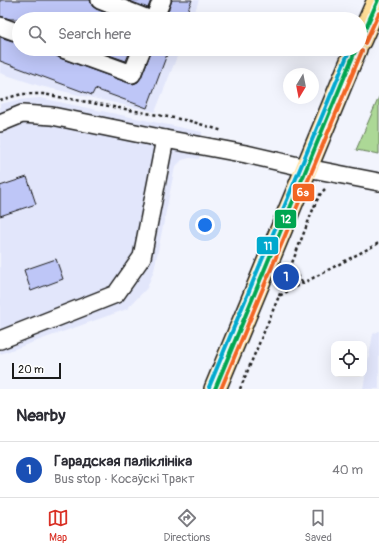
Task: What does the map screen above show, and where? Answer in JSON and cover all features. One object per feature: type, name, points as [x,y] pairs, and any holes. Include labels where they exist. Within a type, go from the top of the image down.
[{"type":"main road","points":[[367,24],[378,0]]},
{"type":"main road","points":[[215,389],[353,56]]},
{"type":"street","points":[[100,0],[130,12]]},
{"type":"street","points":[[157,12],[162,0]]},
{"type":"street","points":[[0,26],[12,30]]},
{"type":"street","points":[[82,56],[132,74],[139,56]]},
{"type":"street","points":[[0,123],[22,114],[52,116],[379,182]]},
{"type":"street","points":[[0,340],[116,294],[142,257],[164,139]]},
{"type":"path","points":[[0,100],[22,94],[43,94],[190,121],[230,134],[246,154]]},
{"type":"path","points":[[240,389],[321,193],[329,185]]},
{"type":"path","points":[[279,296],[379,243]]},
{"type":"path","points":[[291,265],[303,283]]},
{"type":"shaded area","points":[[0,0],[199,0],[195,12],[12,12],[12,56],[177,56],[155,112],[40,86],[0,73]]},
{"type":"shaded area","points":[[40,98],[202,132],[199,159],[190,158],[182,160],[175,167],[154,270],[147,288],[127,309],[0,354],[0,104],[18,100]]},
{"type":"shaded area","points":[[379,331],[379,389],[363,389],[365,377],[367,377],[367,367],[373,334]]},
{"type":"green space","points":[[379,97],[379,154],[356,150]]},
{"type":"building","points":[[0,0],[90,0],[92,6],[104,12],[12,12],[12,19],[0,16]]},
{"type":"building","points":[[127,0],[151,0],[148,8]]},
{"type":"building","points":[[172,0],[192,0],[187,12],[168,12]]},
{"type":"building","points":[[0,37],[12,41],[12,56],[57,56],[133,84],[138,82],[141,78],[149,56],[166,56],[147,108],[95,89],[92,95],[0,61]]},
{"type":"building","points":[[112,56],[128,56],[126,61]]},
{"type":"building","points":[[27,177],[36,204],[0,216],[0,186]]},
{"type":"building","points":[[56,259],[63,279],[31,291],[24,270]]},
{"type":"transit line","name":"12","points":[[367,25],[378,0]]},
{"type":"transit line","name":"6э","points":[[367,39],[379,13]]},
{"type":"transit line","name":"11","points":[[209,387],[347,56]]},
{"type":"transit line","name":"12","points":[[215,389],[353,56]]},
{"type":"transit line","name":"6э","points":[[221,389],[360,56]]},
{"type":"place","name":"Гарадская паліклініка","points":[[286,277]]}]
